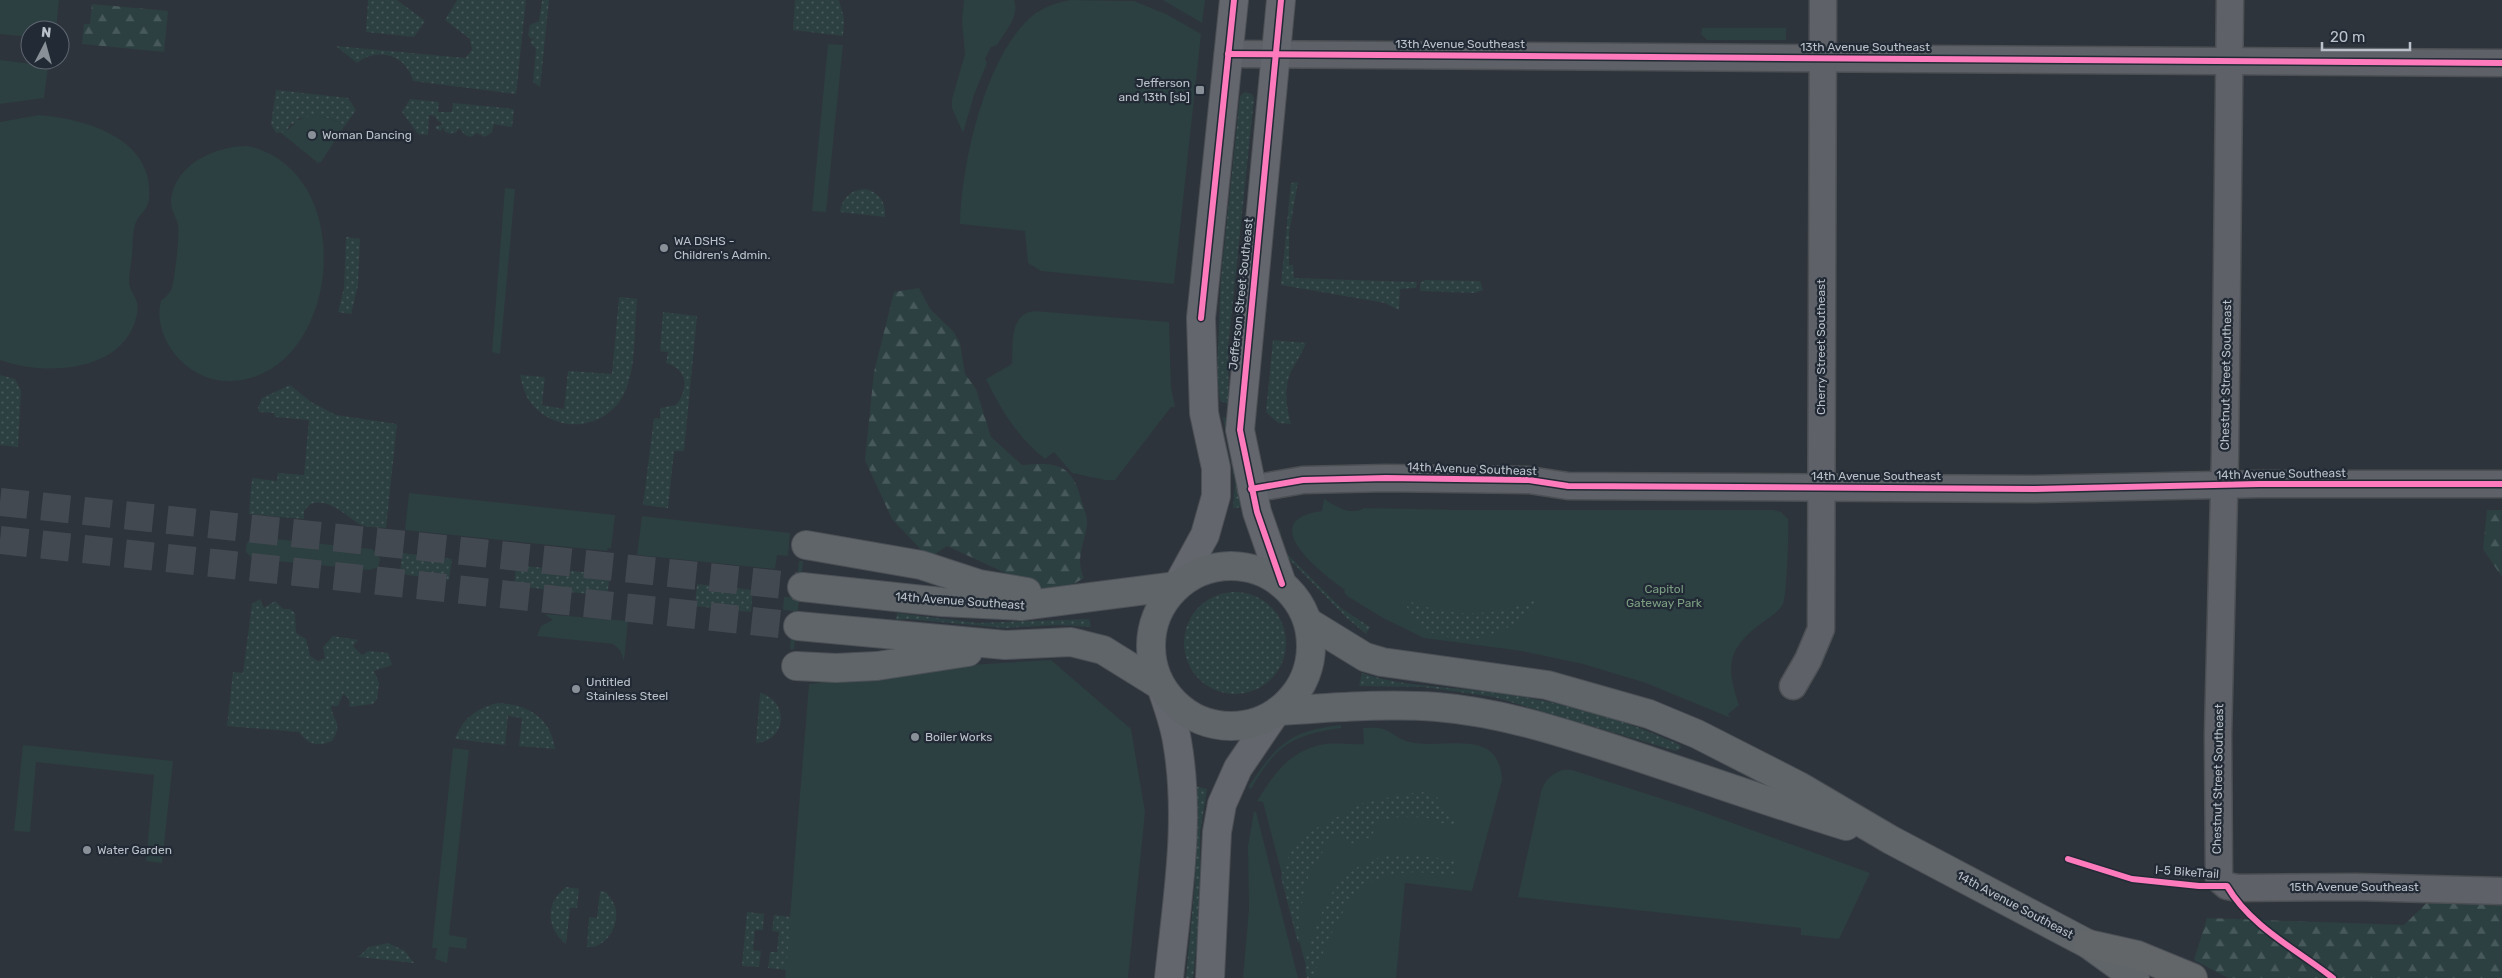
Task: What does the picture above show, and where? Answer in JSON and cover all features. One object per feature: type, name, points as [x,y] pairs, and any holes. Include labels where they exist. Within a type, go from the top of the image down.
[{"type":"highway","points":[[2088,944],[2137,956],[2194,978]]},
{"type":"main road","points":[[806,545],[922,565],[979,584],[1047,595],[1070,602]]},
{"type":"main road","points":[[1220,566],[1251,568],[1271,576],[1282,584],[1297,600],[1308,622],[1312,647],[1311,660],[1306,674],[1293,697],[1276,713],[1251,724],[1228,727],[1208,724],[1190,715],[1173,702],[1161,686],[1154,670],[1150,650],[1153,624],[1164,601],[1177,586],[1198,572],[1220,566]]},
{"type":"main road","name":"14th Avenue Southeast","points":[[802,587],[1021,606],[1070,602],[1177,586]]},
{"type":"main road","name":"14th Avenue Southeast","points":[[1308,622],[1357,653],[1382,662],[1547,684],[1649,714],[1697,734],[1790,782],[1891,840],[2088,944],[2135,978]]},
{"type":"main road","points":[[798,626],[996,644],[1071,642],[1103,650],[1161,686]]},
{"type":"main road","points":[[796,666],[836,668],[877,666],[1036,643]]},
{"type":"main road","name":"14th Avenue Southeast","points":[[1276,713],[1394,705],[1438,707],[1514,719],[1891,840]]},
{"type":"street","points":[[1177,586],[1205,535],[1216,496],[1216,468],[1204,413],[1201,318],[1234,0]]},
{"type":"street","name":"Jefferson Street Southeast","points":[[1281,0],[1240,410],[1243,451],[1251,489],[1282,584]]},
{"type":"street","name":"Cherry Street Southeast","points":[[1793,686],[1808,660],[1821,629],[1823,0]]},
{"type":"street","name":"Chestnut Street Southeast","points":[[2217,869],[2230,0]]},
{"type":"street","name":"13th Avenue Southeast","points":[[1228,54],[2502,63]]},
{"type":"street","name":"14th Avenue Southeast","points":[[1251,489],[1303,480],[1386,478],[1529,480],[1568,486],[2035,489],[2259,484],[2502,484]]},
{"type":"street","points":[[1161,686],[1177,740],[1180,775],[1182,853],[1169,978]]},
{"type":"street","points":[[1210,978],[1217,832],[1222,804],[1238,768],[1276,713]]},
{"type":"street","name":"15th Avenue Southeast","points":[[2217,869],[2219,879],[2227,886],[2238,888],[2356,887],[2502,891]]},
{"type":"green space","points":[[0,0],[59,0],[57,20],[20,20],[20,36],[0,34]]},
{"type":"green space","points":[[368,0],[397,0],[425,21],[414,37],[366,32]]},
{"type":"green space","points":[[457,0],[526,0],[516,94],[413,81],[404,65],[397,59],[390,56],[373,55],[357,63],[336,46],[465,58],[472,50],[470,39],[445,20]]},
{"type":"green space","points":[[542,0],[549,0],[540,87],[533,82],[536,49],[530,42],[535,38],[531,39],[528,35],[530,25],[539,21]]},
{"type":"green space","points":[[795,0],[839,0],[844,19],[843,36],[793,30]]},
{"type":"green space","points":[[964,0],[1014,0],[1015,12],[1011,24],[997,45],[991,47],[985,59],[987,63],[974,95],[963,133],[952,108],[952,99],[965,54],[962,21]]},
{"type":"green space","points":[[1070,0],[1134,1],[1168,15],[1201,34],[1174,284],[1041,271],[1028,263],[1025,231],[960,224],[961,200],[971,143],[989,84],[1001,57],[1015,34],[1032,16],[1050,6]]},
{"type":"green space","points":[[1163,0],[1205,0],[1202,23]]},
{"type":"green space","points":[[92,4],[168,11],[164,52],[82,44],[84,24],[90,24]]},
{"type":"green space","points":[[1702,28],[1786,28],[1786,40],[1707,40],[1701,34]]},
{"type":"green space","points":[[828,44],[843,45],[826,212],[812,211]]},
{"type":"green space","points":[[0,60],[20,62],[20,70],[48,70],[44,98],[0,104]]},
{"type":"green space","points":[[276,90],[348,98],[356,110],[344,127],[328,118],[310,116],[298,119],[298,122],[290,125],[286,132],[276,133],[271,124]]},
{"type":"green space","points":[[1245,92],[1252,94],[1254,98],[1228,349],[1229,404],[1220,401],[1217,376],[1221,277],[1240,96]]},
{"type":"green space","points":[[410,99],[439,102],[438,112],[452,112],[453,103],[514,109],[512,127],[494,124],[492,132],[485,137],[477,133],[471,137],[465,135],[459,128],[455,134],[454,132],[451,134],[445,132],[443,127],[441,131],[436,129],[436,126],[442,125],[441,122],[435,116],[429,115],[428,135],[418,134],[402,112]]},
{"type":"green space","points":[[39,115],[77,121],[114,136],[129,147],[141,161],[148,178],[148,203],[146,209],[136,222],[133,234],[129,282],[138,308],[130,333],[117,348],[101,359],[82,365],[61,368],[39,368],[0,360],[0,122]]},
{"type":"green space","points":[[307,116],[331,119],[344,127],[321,162],[318,163],[281,133]]},
{"type":"green space","points":[[248,146],[284,163],[309,193],[322,230],[323,271],[315,311],[296,346],[268,371],[232,381],[225,381],[204,376],[180,360],[166,341],[159,317],[161,301],[168,295],[171,289],[176,265],[178,230],[171,203],[174,186],[189,166],[199,159],[223,149]]},
{"type":"green space","points":[[1298,182],[1289,233],[1289,265],[1293,265],[1294,278],[1417,282],[1416,288],[1400,289],[1399,310],[1385,303],[1281,285],[1291,183]]},
{"type":"green space","points":[[505,188],[515,189],[500,354],[492,352]]},
{"type":"green space","points":[[865,189],[870,190],[881,198],[885,217],[840,212],[845,199],[851,193]]},
{"type":"green space","points":[[346,237],[360,239],[358,285],[351,314],[338,312],[344,288]]},
{"type":"green space","points":[[1425,280],[1480,281],[1483,290],[1475,293],[1420,291],[1420,283]]},
{"type":"green space","points":[[919,288],[930,309],[953,331],[960,343],[965,374],[976,389],[991,437],[1022,465],[1053,465],[1060,467],[1073,478],[1087,522],[1080,558],[1081,571],[1084,578],[1063,590],[1032,591],[1012,576],[947,546],[929,558],[892,519],[865,460],[874,372],[894,292]]},
{"type":"green space","points":[[619,297],[637,299],[631,372],[624,394],[616,406],[605,415],[593,421],[580,424],[567,424],[541,413],[527,397],[520,375],[545,377],[542,405],[564,409],[568,371],[612,374]]},
{"type":"green space","points":[[1034,311],[1169,322],[1171,387],[1175,407],[1171,407],[1115,480],[1105,480],[1072,473],[1054,452],[1045,459],[1018,433],[986,379],[1012,364],[1016,324],[1026,313]]},
{"type":"green space","points":[[663,312],[697,316],[684,451],[674,451],[668,508],[643,505],[654,418],[660,419],[660,408],[676,405],[683,393],[684,386],[684,380],[679,370],[666,363],[668,352],[660,351]]},
{"type":"green space","points":[[1273,340],[1306,343],[1288,381],[1287,403],[1291,424],[1278,423],[1266,412]]},
{"type":"green space","points":[[0,375],[15,379],[21,391],[18,447],[0,445]]},
{"type":"green space","points":[[290,385],[311,402],[336,415],[397,424],[386,528],[362,525],[331,505],[324,503],[310,504],[304,511],[304,519],[249,514],[252,478],[277,481],[278,473],[304,475],[309,420],[275,417],[274,413],[259,412],[258,408],[262,398]]},
{"type":"green space","points":[[1223,417],[1229,418],[1243,507],[1233,508],[1235,483]]},
{"type":"green space","points":[[409,493],[615,515],[611,548],[608,548],[607,551],[405,530]]},
{"type":"green space","name":"Capitol Gateway Park","points":[[1324,499],[1349,511],[1364,508],[1462,510],[1774,510],[1781,512],[1788,519],[1786,588],[1783,604],[1774,614],[1751,631],[1736,649],[1731,668],[1739,705],[1728,714],[1731,718],[1646,683],[1583,664],[1522,651],[1424,638],[1383,618],[1347,596],[1344,592],[1345,590],[1317,568],[1297,545],[1292,534],[1294,524],[1303,516],[1322,511]]},
{"type":"green space","points":[[2487,510],[2502,510],[2502,577],[2483,549]]},
{"type":"green space","points":[[642,516],[790,533],[788,556],[777,555],[775,569],[637,555]]},
{"type":"green space","points":[[1280,523],[1281,539],[1288,555],[1341,608],[1370,627],[1366,634],[1348,619],[1287,557],[1279,539]]},
{"type":"green space","points":[[256,537],[371,549],[378,553],[380,560],[378,567],[370,570],[253,559],[246,552],[246,547],[249,541]]},
{"type":"green space","points":[[402,553],[452,559],[449,580],[400,574]]},
{"type":"green space","points":[[799,561],[803,561],[794,649],[790,649],[793,611],[783,610],[784,597],[795,597]]},
{"type":"green space","points":[[516,565],[610,575],[607,596],[514,586]]},
{"type":"green space","points":[[697,584],[753,590],[751,612],[695,606]]},
{"type":"green space","points":[[1235,592],[1255,596],[1271,607],[1282,623],[1286,643],[1282,663],[1271,679],[1255,690],[1235,694],[1215,690],[1199,679],[1188,663],[1184,643],[1188,623],[1199,607],[1215,596]]},
{"type":"green space","points":[[1401,598],[1435,609],[1469,613],[1503,610],[1536,599],[1535,607],[1520,621],[1496,633],[1464,640],[1422,630]]},
{"type":"green space","points":[[260,599],[264,608],[275,601],[283,609],[290,609],[295,613],[296,633],[306,639],[310,656],[318,661],[325,658],[323,647],[333,636],[358,640],[353,646],[362,655],[369,651],[388,653],[392,665],[374,671],[379,683],[377,699],[373,704],[349,707],[349,699],[343,694],[338,706],[331,706],[337,725],[332,741],[314,744],[306,740],[299,732],[227,726],[233,672],[243,673],[252,604]]},
{"type":"green space","points":[[897,613],[977,623],[1089,619],[1091,627],[1057,625],[1005,628],[908,619],[896,620]]},
{"type":"green space","points":[[544,614],[628,621],[624,661],[620,650],[613,644],[537,636],[541,626],[553,620]]},
{"type":"green space","points":[[1051,660],[1131,729],[1145,812],[1128,978],[785,978],[809,684],[967,665]]},
{"type":"green space","points":[[1362,673],[1392,681],[1514,695],[1563,705],[1634,726],[1680,745],[1681,748],[1676,751],[1494,697],[1424,687],[1359,686]]},
{"type":"green space","points":[[760,693],[770,697],[776,704],[781,720],[779,728],[774,735],[766,741],[756,743]]},
{"type":"green space","points":[[497,703],[518,706],[536,714],[548,728],[553,738],[555,749],[519,746],[522,718],[508,716],[505,745],[455,739],[462,725],[471,715]]},
{"type":"green space","points":[[1341,725],[1341,728],[1310,734],[1287,745],[1269,762],[1251,789],[1248,787],[1267,760],[1286,742],[1308,731]]},
{"type":"green space","points":[[1363,728],[1383,729],[1403,740],[1420,744],[1466,744],[1480,746],[1491,752],[1498,763],[1502,780],[1472,891],[1405,883],[1396,978],[1309,978],[1263,802],[1257,801],[1268,783],[1281,768],[1297,755],[1321,745],[1333,743],[1364,744]]},
{"type":"green space","points":[[23,745],[173,761],[162,863],[146,861],[154,775],[36,762],[30,832],[14,831]]},
{"type":"green space","points":[[453,748],[469,750],[449,935],[467,938],[466,949],[449,947],[447,963],[435,959],[437,948],[432,948]]},
{"type":"green space","points":[[1562,770],[1572,770],[1694,809],[1870,873],[1839,939],[1801,935],[1801,928],[1518,897],[1541,792],[1548,778]]},
{"type":"green space","points":[[1191,785],[1207,789],[1200,833],[1201,905],[1193,978],[1186,978],[1195,882]]},
{"type":"green space","points":[[1429,792],[1436,796],[1457,824],[1440,823],[1424,816],[1413,818],[1404,816],[1379,821],[1371,837],[1350,844],[1343,836],[1332,835],[1323,843],[1322,857],[1309,874],[1304,891],[1299,920],[1301,938],[1298,943],[1281,877],[1293,844],[1309,832],[1365,802],[1412,793]]},
{"type":"green space","points":[[1254,811],[1256,812],[1298,978],[1243,978],[1249,909],[1248,846]]},
{"type":"green space","points":[[1400,854],[1457,860],[1455,876],[1422,872],[1395,874],[1375,880],[1359,891],[1346,907],[1335,927],[1312,978],[1307,978],[1306,961],[1308,950],[1320,918],[1334,890],[1354,869],[1382,857]]},
{"type":"green space","points":[[566,887],[579,889],[577,908],[570,908],[566,944],[555,931],[552,923],[551,908],[559,893]]},
{"type":"green space","points":[[2442,888],[2502,892],[2502,978],[2228,978],[2194,960],[2207,918],[2404,925]]},
{"type":"green space","points":[[600,891],[606,892],[613,902],[616,920],[611,934],[601,944],[587,947],[589,917],[597,918]]},
{"type":"green space","points":[[747,912],[764,914],[763,930],[755,930],[753,950],[761,951],[759,967],[742,966]]},
{"type":"green space","points":[[774,915],[791,917],[786,970],[768,968],[770,952],[777,952],[779,932],[772,931]]},
{"type":"green space","points":[[388,943],[405,951],[414,963],[358,957],[369,947]]},
{"type":"tunnel","points":[[0,502],[802,587]]},
{"type":"tunnel","points":[[0,540],[798,626]]},
{"type":"cycle path","points":[[1201,318],[1234,0]]},
{"type":"cycle path","points":[[1281,0],[1240,430],[1257,512],[1282,584]]},
{"type":"cycle path","points":[[1228,54],[2502,63]]},
{"type":"cycle path","points":[[1251,489],[1303,480],[1386,478],[1529,480],[1568,486],[2035,489],[2259,484],[2502,484]]},
{"type":"cycle path","name":"I-5 BikeTrail","points":[[2068,859],[2132,879],[2199,886],[2227,886],[2248,913],[2261,925],[2333,978]]},
{"type":"place","name":"Jefferson and 13th [sb]","points":[[1200,90]]},
{"type":"place","name":"Woman Dancing","points":[[312,135]]},
{"type":"place","name":"WA DSHS - Children's Admin.","points":[[664,248]]},
{"type":"place","name":"Untitled Stainless Steel","points":[[576,689]]},
{"type":"place","name":"Boiler Works","points":[[915,737]]},
{"type":"place","name":"Water Garden","points":[[87,850]]}]
